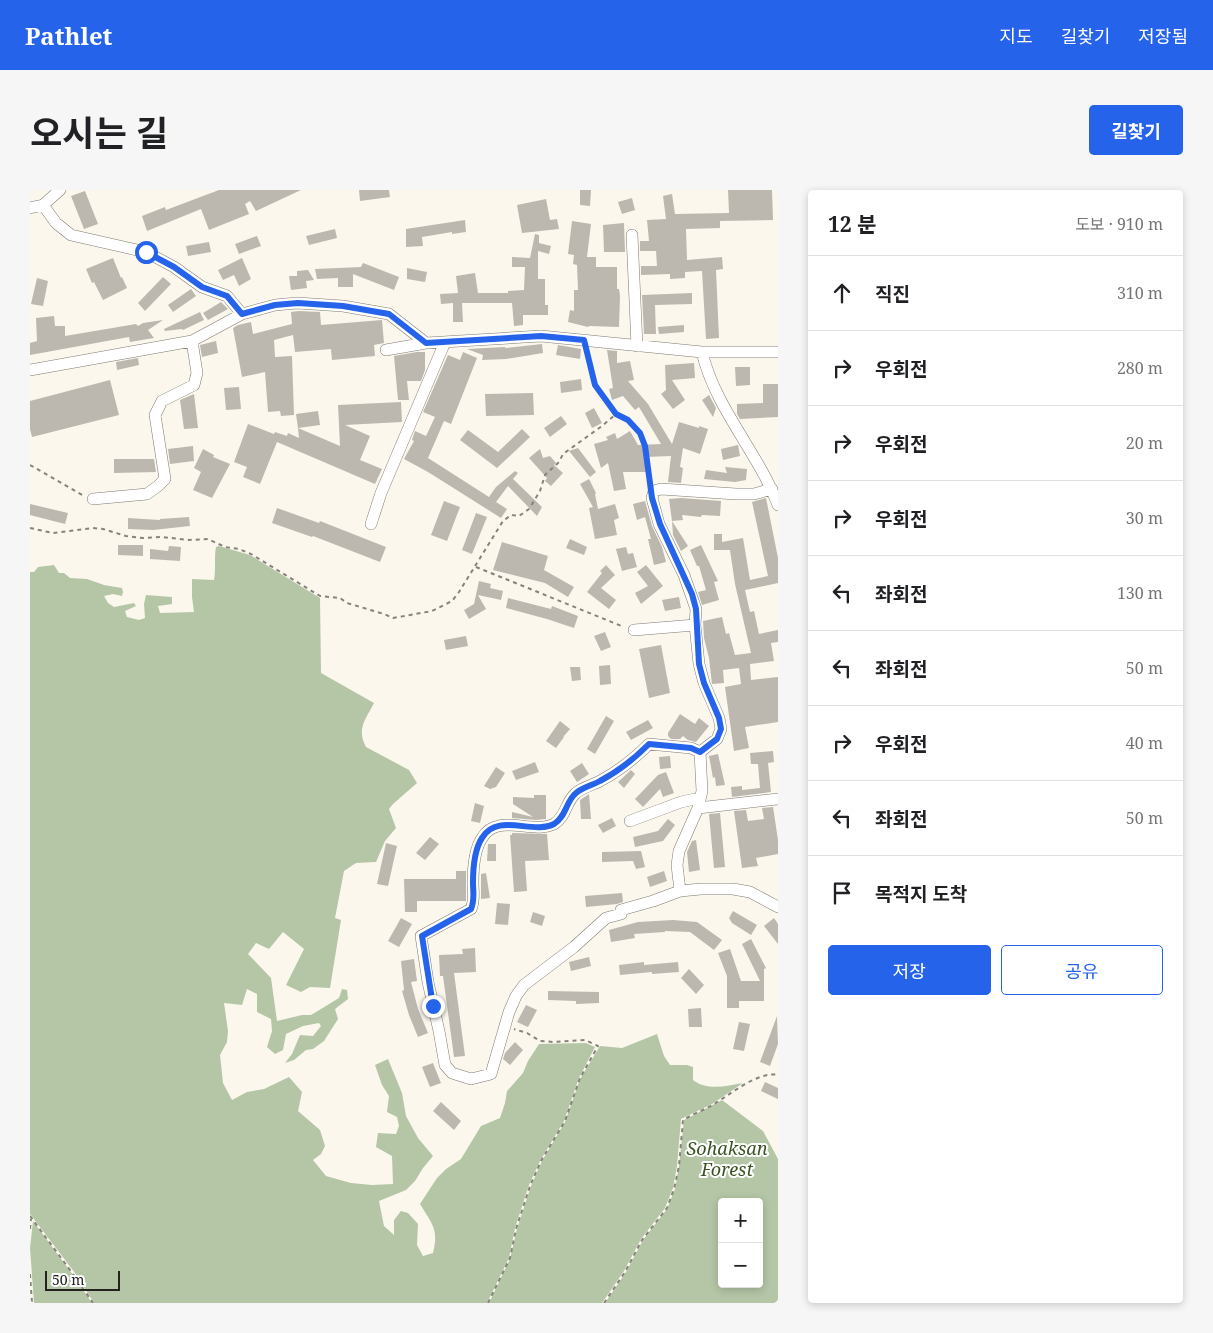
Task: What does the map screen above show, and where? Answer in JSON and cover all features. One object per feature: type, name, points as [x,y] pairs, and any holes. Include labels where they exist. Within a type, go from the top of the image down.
[{"type":"street","points":[[30,208],[43,205],[60,190]]},
{"type":"street","points":[[43,205],[56,223],[72,235],[146,252],[174,267],[202,287],[227,296],[242,314]]},
{"type":"street","points":[[632,235],[637,346]]},
{"type":"street","points":[[30,370],[192,341],[242,314],[275,305],[298,303],[343,306],[389,314],[426,343]]},
{"type":"street","points":[[386,350],[426,343],[541,336],[702,352],[778,352]]},
{"type":"street","points":[[93,498],[147,494],[165,479],[156,415],[162,401],[194,385],[198,373],[192,341]]},
{"type":"street","points":[[370,524],[381,493],[445,342]]},
{"type":"street","points":[[702,352],[706,367],[730,418],[772,489],[778,505]]},
{"type":"street","points":[[700,752],[717,739],[721,729],[719,718],[704,683],[699,664],[695,625],[696,609],[692,594],[660,524],[652,498],[654,491],[661,489],[754,494],[772,489]]},
{"type":"street","points":[[634,630],[695,625]]},
{"type":"street","points":[[700,752],[691,748],[649,744],[627,765],[600,782],[576,792],[569,801],[563,815],[554,824],[542,827],[503,825],[491,829],[482,836],[473,870],[474,901],[471,909],[422,936],[428,982],[440,1031],[445,1065],[452,1073],[471,1080],[491,1074],[504,1026],[516,996],[524,984],[574,947],[606,918],[621,914],[620,910],[680,891],[709,889],[750,892],[778,907]]},
{"type":"street","points":[[680,891],[679,852],[702,791],[700,752]]},
{"type":"street","points":[[630,821],[681,802],[699,803],[778,799]]},
{"type":"path","points":[[584,340],[595,385],[616,414],[628,420],[640,433],[645,446],[652,498]]},
{"type":"path","points":[[30,528],[53,533],[93,528],[126,536],[144,538],[208,539],[225,547],[239,549],[251,554],[320,596],[340,598],[347,604],[393,618],[432,611],[452,601],[476,567],[503,521],[511,515],[519,516],[529,509],[540,491],[545,475],[559,462],[563,454],[616,414]]},
{"type":"path","points":[[30,465],[86,497],[93,498]]},
{"type":"path","points":[[476,567],[634,630]]},
{"type":"path","points":[[488,1303],[510,1258],[516,1228],[530,1186],[541,1161],[565,1121],[580,1078],[598,1046],[585,1040],[540,1041],[527,1033],[504,1026]]},
{"type":"path","points":[[604,1303],[625,1272],[642,1240],[667,1208],[674,1189],[683,1120],[713,1105],[754,1080],[778,1074]]},
{"type":"path","points":[[30,1229],[31,1217]]},
{"type":"path","points":[[31,1217],[93,1303]]},
{"type":"path","points":[[30,1274],[32,1303]]},
{"type":"green space","points":[[219,546],[250,555],[320,598],[321,673],[374,703],[362,729],[363,741],[366,747],[409,770],[417,783],[389,809],[396,828],[385,841],[376,862],[356,863],[344,871],[335,918],[341,920],[330,988],[310,987],[301,992],[286,985],[304,949],[283,932],[269,949],[256,943],[248,954],[271,978],[277,1021],[302,1015],[311,1015],[339,998],[342,989],[347,990],[348,999],[335,1009],[338,1019],[324,1041],[313,1049],[306,1050],[294,1060],[285,1063],[292,1054],[300,1035],[313,1036],[321,1026],[319,1023],[303,1026],[286,1034],[283,1050],[275,1054],[267,1047],[272,1031],[271,1019],[257,1012],[257,994],[247,989],[242,1005],[224,1003],[228,1031],[227,1042],[220,1055],[223,1083],[232,1100],[247,1092],[264,1089],[289,1077],[302,1092],[298,1111],[320,1130],[325,1146],[321,1154],[313,1160],[326,1176],[351,1183],[393,1184],[392,1156],[376,1147],[378,1133],[396,1134],[399,1126],[397,1117],[387,1112],[389,1096],[382,1085],[375,1065],[388,1059],[402,1093],[406,1116],[418,1138],[433,1156],[406,1190],[379,1201],[384,1226],[394,1235],[394,1220],[401,1211],[408,1213],[418,1224],[417,1245],[423,1256],[433,1253],[435,1232],[420,1204],[437,1178],[461,1159],[481,1126],[500,1118],[507,1091],[523,1073],[539,1044],[586,1043],[595,1047],[579,1078],[564,1121],[540,1161],[529,1185],[515,1228],[509,1258],[487,1303],[94,1303],[75,1273],[30,1214],[30,572],[34,572],[38,567],[54,565],[59,573],[64,573],[70,578],[87,579],[104,585],[122,588],[122,596],[113,594],[104,596],[108,603],[114,607],[134,603],[136,606],[125,611],[127,617],[139,620],[145,618],[144,604],[146,595],[172,597],[172,604],[158,606],[160,613],[194,612],[192,579],[214,580],[215,551],[216,547]]},
{"type":"green space","points":[[657,1034],[664,1056],[670,1065],[693,1067],[693,1080],[698,1083],[704,1086],[717,1087],[743,1083],[712,1104],[681,1119],[677,1166],[673,1188],[665,1208],[641,1239],[624,1271],[602,1303],[489,1303],[510,1259],[517,1229],[531,1186],[542,1161],[565,1122],[580,1079],[600,1046],[622,1048]]},
{"type":"green space","name":"Sohaksan Forest","points":[[722,1100],[763,1131],[778,1159],[778,1303],[605,1303],[626,1272],[643,1240],[667,1209],[675,1189],[684,1120]]},
{"type":"green space","points":[[33,1221],[92,1303],[34,1303],[30,1248]]},
{"type":"building","points":[[219,190],[301,190],[256,211],[250,201],[245,204],[249,214],[209,230],[201,209],[147,231],[142,216],[165,207],[166,210]]},
{"type":"building","points":[[359,190],[389,190],[390,197],[360,201]]},
{"type":"building","points":[[580,190],[591,190],[590,206],[580,205]]},
{"type":"building","points":[[728,190],[772,190],[773,220],[720,221],[720,228],[686,229],[687,260],[722,257],[723,269],[716,270],[719,338],[706,339],[702,271],[685,272],[685,278],[670,279],[670,274],[641,275],[641,266],[657,266],[656,251],[640,251],[640,241],[649,241],[647,220],[666,219],[663,196],[672,194],[675,214],[729,213]]},
{"type":"building","points":[[85,191],[98,224],[84,229],[71,196]]},
{"type":"building","points":[[632,198],[635,210],[622,214],[618,202]]},
{"type":"building","points":[[546,199],[550,220],[557,219],[559,229],[522,233],[517,205]]},
{"type":"building","points":[[465,220],[466,232],[452,234],[452,232],[422,237],[423,246],[406,247],[406,229]]},
{"type":"building","points":[[572,221],[591,224],[587,257],[596,257],[596,267],[617,267],[617,289],[619,289],[620,296],[619,327],[588,327],[568,322],[570,310],[574,311],[574,290],[578,290],[577,265],[573,264],[574,255],[568,254]]},
{"type":"building","points":[[624,223],[625,252],[604,252],[603,225]]},
{"type":"building","points":[[335,229],[337,238],[309,245],[306,236]]},
{"type":"building","points":[[535,234],[539,235],[539,243],[551,246],[549,254],[538,251],[538,279],[545,279],[545,305],[548,305],[548,315],[523,315],[523,325],[514,326],[512,303],[462,303],[463,322],[453,322],[453,303],[441,304],[440,294],[458,293],[456,276],[475,273],[478,293],[508,293],[508,291],[524,290],[525,267],[512,267],[512,257],[530,258]]},
{"type":"building","points":[[257,236],[261,246],[239,254],[235,244]]},
{"type":"building","points":[[209,242],[211,252],[188,256],[186,246]]},
{"type":"building","points":[[113,258],[127,288],[103,300],[86,269]]},
{"type":"building","points":[[242,258],[251,279],[239,286],[234,275],[223,280],[218,270]]},
{"type":"building","points":[[363,263],[399,277],[394,290],[353,274],[353,287],[338,287],[338,278],[317,279],[315,269],[361,267]]},
{"type":"building","points":[[407,268],[427,272],[425,282],[407,279]]},
{"type":"building","points":[[308,270],[314,280],[306,281],[307,288],[291,290],[289,276],[297,276],[297,271]]},
{"type":"building","points":[[163,277],[171,284],[145,311],[138,303]]},
{"type":"building","points":[[37,278],[48,281],[43,306],[31,304]]},
{"type":"building","points":[[191,289],[196,296],[173,312],[168,305]]},
{"type":"building","points":[[692,293],[692,304],[655,305],[656,334],[644,334],[642,295]]},
{"type":"building","points":[[221,302],[228,309],[208,320],[203,313]]},
{"type":"building","points":[[200,312],[204,320],[183,330],[165,331],[164,329]]},
{"type":"building","points":[[291,312],[320,312],[321,325],[382,320],[384,343],[374,345],[375,356],[332,360],[331,349],[295,352],[293,335],[274,340],[275,357],[292,356],[294,415],[281,416],[280,411],[268,412],[265,372],[242,377],[233,328],[251,322],[253,334],[292,324]]},
{"type":"building","points":[[54,316],[55,326],[65,326],[65,336],[136,324],[138,326],[143,323],[163,320],[148,330],[154,338],[130,342],[129,337],[30,355],[30,343],[37,341],[36,318]]},
{"type":"building","points":[[684,325],[684,332],[659,334],[658,327]]},
{"type":"building","points":[[216,341],[218,353],[202,357],[200,345]]},
{"type":"building","points":[[542,344],[543,353],[506,359],[482,360],[483,355],[467,349],[505,348]]},
{"type":"building","points":[[558,345],[581,349],[580,359],[556,355]]},
{"type":"building","points":[[607,350],[617,351],[617,363],[630,361],[634,380],[628,381],[648,404],[672,444],[679,422],[708,429],[700,454],[683,448],[680,467],[683,468],[681,483],[668,482],[671,456],[645,457],[646,472],[623,472],[626,489],[614,491],[608,463],[601,468],[594,444],[608,440],[606,437],[615,433],[617,439],[630,431],[638,445],[661,444],[639,407],[635,410],[623,396],[612,400],[609,389],[613,388]]},
{"type":"building","points":[[425,352],[425,370],[421,381],[407,381],[409,400],[398,400],[394,356]]},
{"type":"building","points":[[463,352],[477,358],[451,424],[444,421],[428,458],[489,497],[496,487],[515,471],[518,473],[513,479],[542,507],[537,516],[508,486],[496,502],[507,509],[501,518],[404,459],[414,441],[412,440],[415,431],[426,436],[435,417],[423,412],[448,355],[460,360]]},
{"type":"building","points":[[138,358],[139,365],[117,370],[116,362]]},
{"type":"building","points":[[694,363],[695,378],[672,380],[685,400],[673,409],[661,394],[666,390],[665,365]]},
{"type":"building","points":[[735,367],[750,367],[750,385],[736,386]]},
{"type":"building","points":[[581,379],[582,390],[561,393],[560,382]]},
{"type":"building","points":[[110,380],[119,415],[32,437],[30,429],[30,401]]},
{"type":"building","points":[[763,384],[778,384],[778,417],[740,419],[737,414],[737,404],[763,403]]},
{"type":"building","points":[[239,387],[241,409],[226,410],[224,388]]},
{"type":"building","points":[[533,393],[534,415],[486,416],[485,394]]},
{"type":"building","points":[[194,394],[198,428],[184,429],[180,400]]},
{"type":"building","points":[[709,395],[716,408],[713,417],[702,400]]},
{"type":"building","points":[[401,402],[402,422],[345,425],[370,436],[360,460],[382,469],[375,484],[277,442],[260,484],[243,477],[247,467],[234,462],[248,424],[274,434],[275,432],[287,436],[288,433],[299,438],[298,428],[340,446],[338,405]]},
{"type":"building","points":[[594,408],[602,423],[592,428],[585,413]]},
{"type":"building","points":[[318,411],[320,425],[298,428],[296,414]]},
{"type":"building","points":[[561,416],[567,424],[550,437],[544,428]]},
{"type":"building","points":[[522,429],[530,437],[497,468],[460,440],[468,430],[498,452]]},
{"type":"building","points":[[738,445],[740,456],[723,460],[721,449]]},
{"type":"building","points":[[193,446],[194,461],[170,464],[168,449]]},
{"type":"building","points":[[578,448],[596,472],[590,477],[569,451]]},
{"type":"building","points":[[203,449],[214,455],[213,457],[230,464],[212,498],[193,490],[201,472],[194,468]]},
{"type":"building","points":[[540,449],[543,458],[550,456],[556,463],[554,465],[563,473],[551,486],[545,481],[547,478],[529,458]]},
{"type":"building","points":[[114,459],[154,459],[156,472],[114,473]]},
{"type":"building","points":[[725,467],[747,469],[746,480],[735,482],[704,479],[706,470],[727,473]]},
{"type":"building","points":[[589,479],[596,493],[598,509],[615,504],[619,518],[614,520],[617,535],[595,539],[589,508],[593,507],[580,484]]},
{"type":"building","points":[[766,498],[778,558],[778,583],[745,590],[750,612],[754,611],[759,634],[778,630],[778,642],[771,643],[774,661],[750,664],[751,680],[778,677],[778,722],[745,727],[749,748],[734,751],[725,687],[741,684],[739,668],[723,670],[724,683],[712,684],[703,621],[722,617],[726,634],[729,633],[735,655],[751,653],[735,584],[730,550],[714,550],[714,534],[722,534],[722,542],[743,538],[750,580],[768,576],[752,502]]},
{"type":"building","points":[[669,499],[721,501],[720,516],[682,515],[683,520],[672,521]]},
{"type":"building","points":[[444,501],[460,507],[447,541],[431,535]]},
{"type":"building","points":[[645,501],[652,526],[662,547],[666,562],[654,565],[648,539],[651,539],[645,517],[637,520],[633,504]]},
{"type":"building","points":[[30,504],[68,513],[65,524],[30,515]]},
{"type":"building","points":[[277,508],[319,523],[320,521],[386,547],[380,562],[313,536],[272,523]]},
{"type":"building","points":[[476,513],[487,517],[472,554],[462,550]]},
{"type":"building","points":[[189,517],[190,526],[153,530],[128,529],[128,518],[160,520]]},
{"type":"building","points":[[672,521],[688,546],[681,551],[673,535]]},
{"type":"building","points":[[570,539],[587,547],[584,555],[566,548]]},
{"type":"building","points":[[502,542],[548,556],[544,570],[574,587],[568,597],[545,583],[493,570]]},
{"type":"building","points":[[118,545],[143,545],[143,556],[118,555]]},
{"type":"building","points":[[701,545],[718,581],[714,582],[719,600],[702,605],[698,592],[706,590],[699,566],[697,566],[690,550]]},
{"type":"building","points":[[169,546],[181,547],[180,561],[150,559],[150,549],[168,551]]},
{"type":"building","points":[[626,547],[628,554],[633,553],[637,567],[622,571],[616,549]]},
{"type":"building","points":[[606,565],[615,575],[601,588],[616,600],[609,609],[587,592]]},
{"type":"building","points":[[646,565],[663,586],[641,604],[635,593],[648,586],[637,572]]},
{"type":"building","points":[[479,581],[491,584],[490,588],[503,591],[501,600],[478,595],[486,609],[469,619],[464,610],[474,604]]},
{"type":"building","points":[[679,597],[681,608],[665,611],[662,600]]},
{"type":"building","points":[[508,598],[551,609],[552,606],[578,616],[574,628],[506,608]]},
{"type":"building","points":[[605,632],[611,647],[601,651],[594,636]]},
{"type":"building","points":[[466,636],[468,646],[446,650],[444,640]]},
{"type":"building","points":[[661,645],[670,693],[649,698],[639,649]]},
{"type":"building","points":[[610,665],[611,684],[600,685],[599,666]]},
{"type":"building","points":[[570,667],[580,667],[581,680],[572,681]]},
{"type":"building","points":[[680,714],[695,724],[699,718],[709,726],[696,742],[688,740],[683,736],[680,739],[671,739],[668,736]]},
{"type":"building","points":[[606,716],[614,721],[595,754],[587,749]]},
{"type":"building","points":[[648,720],[653,728],[631,740],[626,732]]},
{"type":"building","points":[[560,721],[570,729],[563,735],[564,737],[556,748],[546,741]]},
{"type":"building","points":[[773,751],[774,762],[768,763],[771,792],[732,797],[731,787],[742,786],[742,790],[760,788],[758,764],[751,764],[750,753]]},
{"type":"building","points":[[718,754],[725,785],[716,786],[709,756]]},
{"type":"building","points":[[670,756],[671,768],[660,769],[659,757]]},
{"type":"building","points":[[535,762],[539,772],[516,780],[512,771]]},
{"type":"building","points":[[582,763],[589,774],[577,782],[570,771]]},
{"type":"building","points":[[496,767],[505,773],[496,787],[490,789],[484,786]]},
{"type":"building","points":[[631,770],[635,774],[624,788],[618,782]]},
{"type":"building","points":[[666,772],[674,793],[663,797],[660,789],[643,807],[635,799],[658,775]]},
{"type":"building","points":[[589,794],[591,819],[581,819],[580,800]]},
{"type":"building","points":[[534,795],[546,795],[546,819],[512,818],[512,812],[533,817],[513,804],[513,797],[534,798]]},
{"type":"building","points":[[475,803],[484,806],[480,823],[471,821]]},
{"type":"building","points":[[773,807],[778,854],[756,858],[758,866],[742,868],[734,811],[746,810],[748,821],[764,819],[762,808]]},
{"type":"building","points":[[720,813],[725,867],[714,868],[709,814]]},
{"type":"building","points":[[612,818],[616,826],[603,833],[598,825]]},
{"type":"building","points":[[668,819],[675,825],[663,841],[635,847],[633,837],[658,831]]},
{"type":"building","points":[[512,833],[547,834],[549,860],[525,861],[527,891],[514,892],[510,835]]},
{"type":"building","points":[[430,837],[439,844],[425,860],[416,853]]},
{"type":"building","points":[[696,840],[700,870],[689,872],[687,852],[692,841]]},
{"type":"building","points":[[386,843],[397,846],[388,886],[377,884]]},
{"type":"building","points":[[488,844],[496,844],[496,861],[487,861]]},
{"type":"building","points":[[641,851],[645,867],[636,869],[633,861],[602,862],[602,852]]},
{"type":"building","points":[[456,871],[466,871],[466,901],[417,901],[417,912],[405,912],[404,879],[456,879]]},
{"type":"building","points":[[664,871],[667,881],[650,887],[647,877]]},
{"type":"building","points":[[486,873],[490,898],[481,899],[481,874]]},
{"type":"building","points":[[622,893],[623,902],[586,907],[585,896]]},
{"type":"building","points":[[497,903],[510,904],[508,925],[495,924]]},
{"type":"building","points":[[733,911],[757,925],[751,935],[732,923],[729,918]]},
{"type":"building","points":[[533,912],[545,916],[542,926],[530,922]]},
{"type":"building","points":[[401,918],[412,924],[399,947],[388,941]]},
{"type":"building","points":[[774,918],[778,924],[778,944],[764,926]]},
{"type":"building","points":[[673,920],[697,922],[722,940],[714,950],[690,932],[665,931],[634,934],[635,938],[611,942],[609,930],[638,922]]},
{"type":"building","points":[[751,939],[766,968],[764,969],[764,1001],[739,1001],[739,1008],[727,1008],[727,976],[718,953],[730,949],[741,981],[760,981],[742,944]]},
{"type":"building","points":[[475,948],[476,972],[454,973],[465,1056],[454,1057],[443,976],[440,976],[439,955],[463,954],[462,949]]},
{"type":"building","points":[[589,957],[591,966],[571,971],[569,962]]},
{"type":"building","points":[[414,959],[417,981],[411,982],[418,1009],[428,1033],[418,1037],[402,991],[404,990],[401,961]]},
{"type":"building","points":[[644,962],[644,965],[678,962],[679,972],[620,975],[619,965]]},
{"type":"building","points":[[689,969],[704,985],[696,994],[681,978]]},
{"type":"building","points":[[548,991],[599,992],[599,1003],[576,1004],[576,1001],[548,1000]]},
{"type":"building","points":[[526,1005],[537,1010],[528,1027],[517,1022]]},
{"type":"building","points":[[701,1008],[702,1027],[689,1027],[688,1009]]},
{"type":"building","points":[[777,1016],[778,1044],[770,1066],[760,1062]]},
{"type":"building","points":[[739,1022],[750,1024],[744,1051],[733,1049]]},
{"type":"building","points":[[515,1042],[523,1050],[510,1065],[503,1059],[505,1053]]},
{"type":"building","points":[[433,1063],[441,1083],[430,1087],[422,1067]]},
{"type":"building","points":[[765,1082],[778,1088],[778,1099],[761,1091]]},
{"type":"building","points":[[441,1102],[461,1121],[454,1130],[433,1111]]},
{"type":"route","points":[[146,252],[174,267],[202,287],[227,296],[242,314],[275,305],[298,303],[343,306],[389,314],[426,343],[541,336],[584,340],[595,385],[616,414],[628,420],[640,433],[645,446],[652,498],[660,524],[692,594],[696,609],[695,625],[699,664],[704,683],[719,718],[721,729],[717,739],[700,752],[691,748],[649,744],[627,765],[613,772],[600,782],[576,792],[569,801],[563,815],[554,824],[542,827],[503,825],[491,829],[482,836],[473,870],[474,901],[471,909],[442,923],[422,936],[433,1006]]}]
